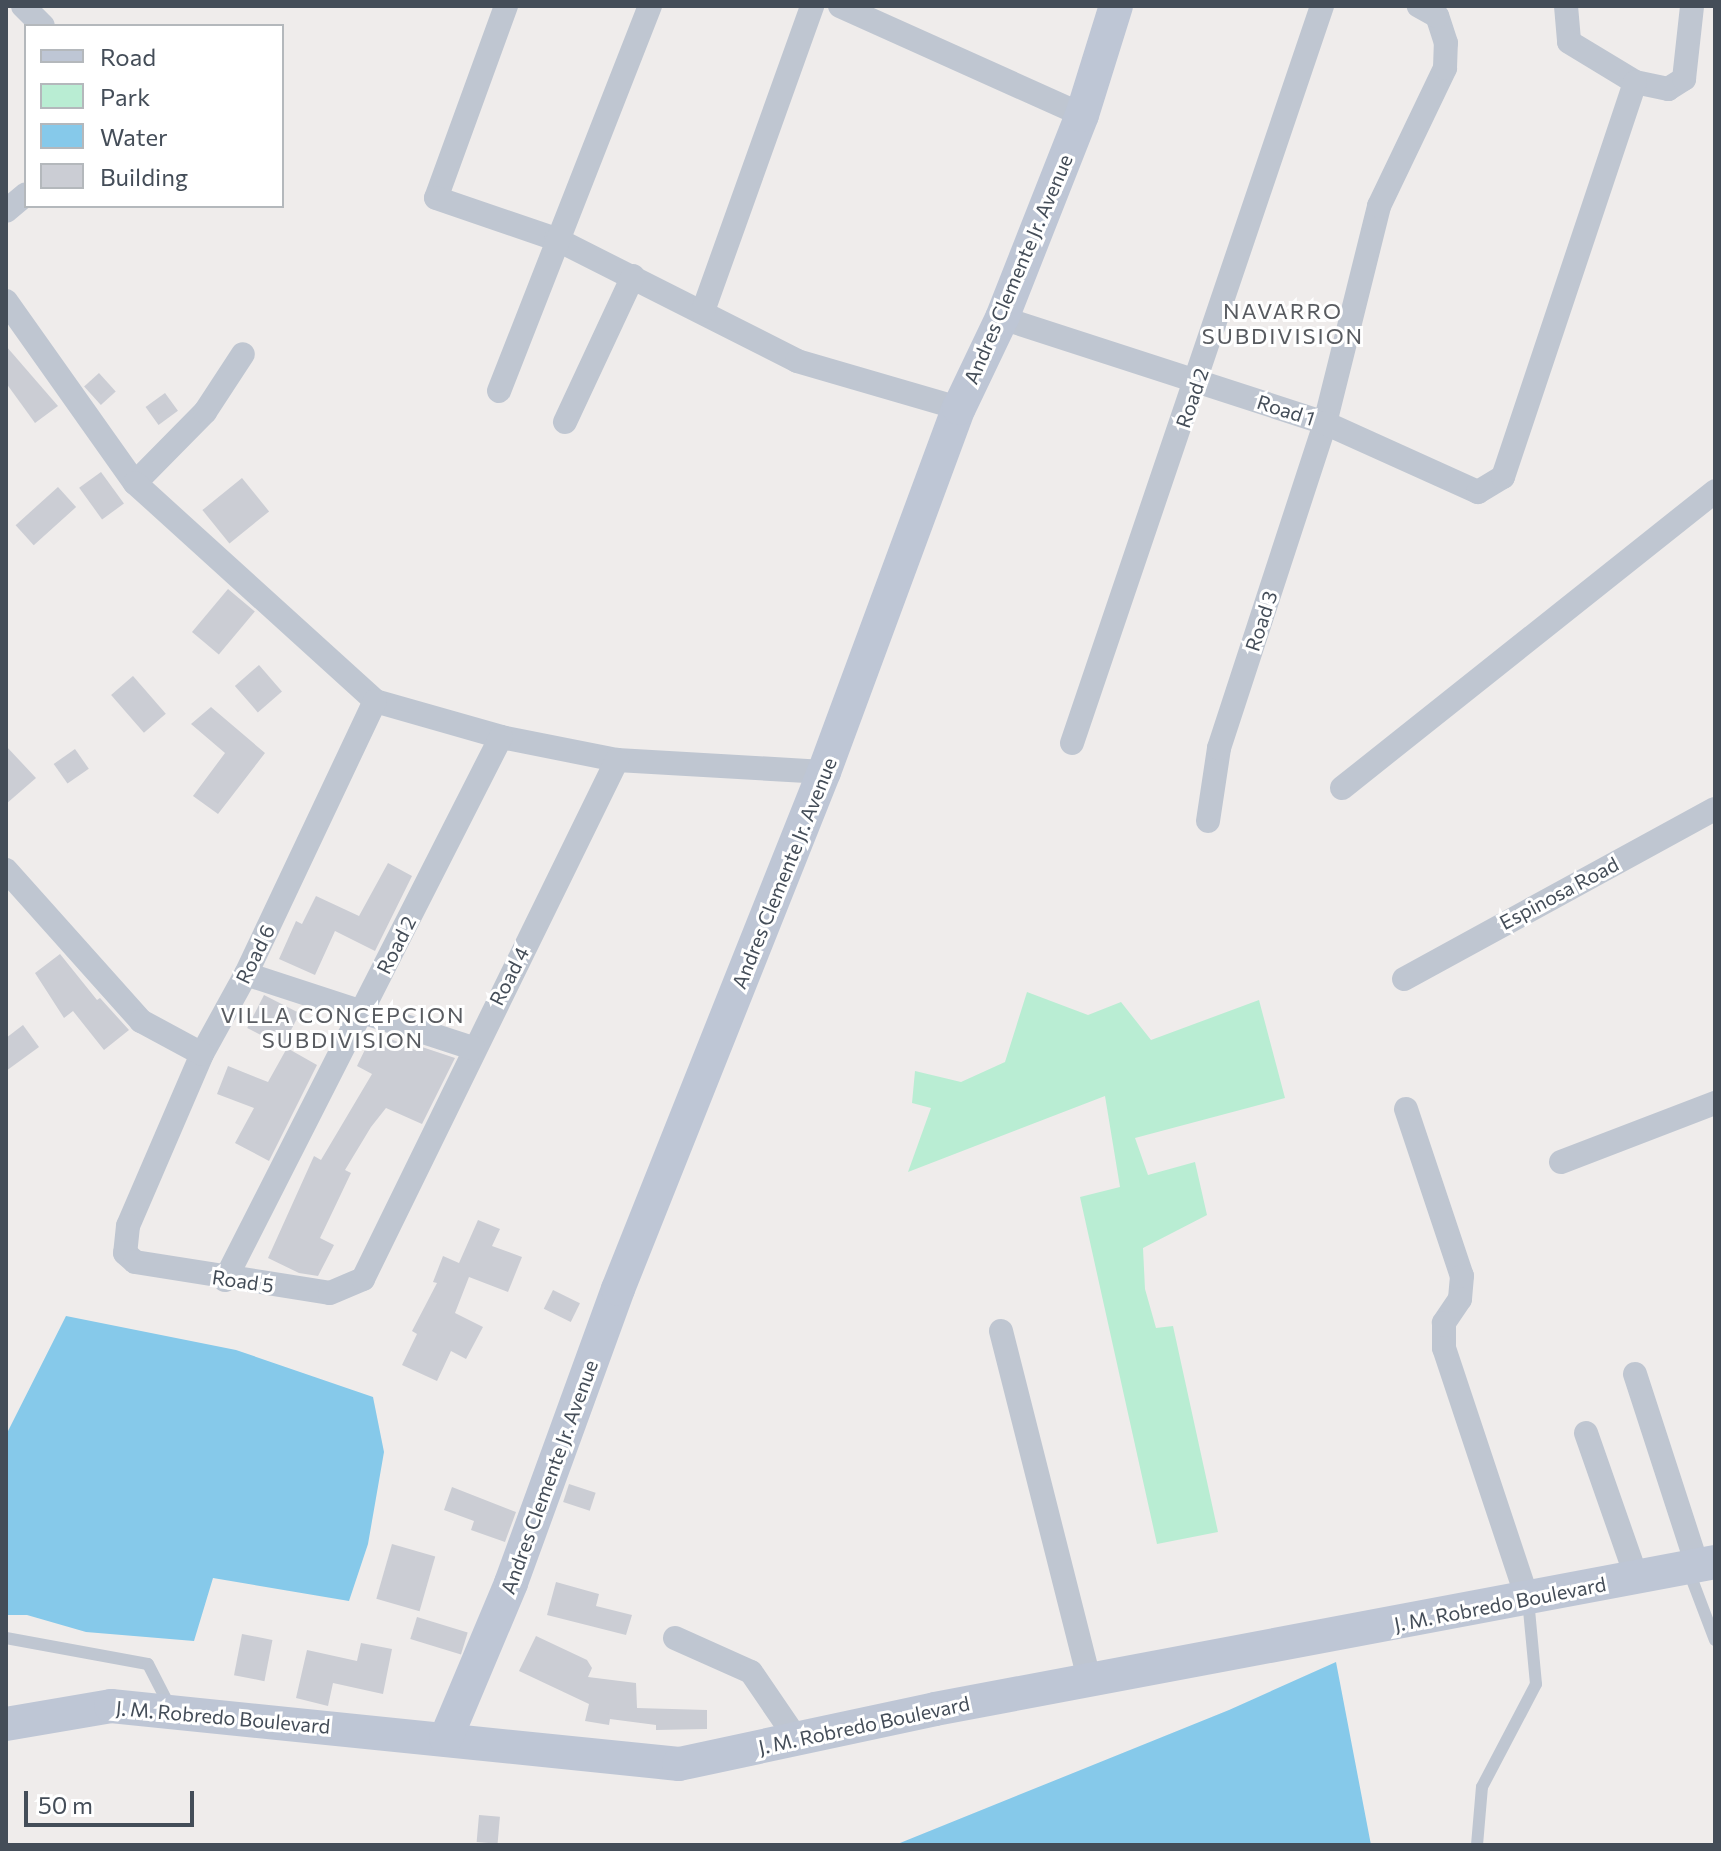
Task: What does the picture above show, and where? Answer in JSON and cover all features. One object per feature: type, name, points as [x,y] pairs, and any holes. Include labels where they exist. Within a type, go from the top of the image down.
[{"type":"main road","name":"Andres Clemente Jr. Avenue","points":[[446,1738],[511,1583],[618,1289],[824,772],[959,408],[1002,318],[1082,115],[1116,6]]},
{"type":"main road","name":"J. M. Robredo Boulevard","points":[[6,1724],[111,1706],[679,1764],[1089,1680],[1528,1600],[1700,1564]]},
{"type":"street","points":[[23,6],[41,24]]},
{"type":"street","points":[[506,6],[436,198],[556,239],[797,361],[959,408]]},
{"type":"street","points":[[499,391],[556,239],[650,6]]},
{"type":"street","points":[[703,311],[812,6]]},
{"type":"street","points":[[840,6],[1082,115]]},
{"type":"street","name":"Road 2","points":[[1072,743],[1198,380],[1322,6]]},
{"type":"street","name":"Road 1","points":[[1002,318],[1325,423],[1379,206],[1445,68],[1446,43],[1437,16],[1419,6]]},
{"type":"street","points":[[1566,6],[1569,42],[1635,82],[1668,89],[1684,79],[1692,6]]},
{"type":"street","points":[[1325,423],[1478,492],[1503,477],[1635,82]]},
{"type":"street","points":[[6,211],[24,196]]},
{"type":"street","points":[[565,422],[633,276]]},
{"type":"street","points":[[6,301],[135,483],[375,701],[501,737],[617,760],[824,772]]},
{"type":"street","points":[[135,483],[205,412],[243,354]]},
{"type":"street","name":"Road 3","points":[[1208,821],[1219,748],[1325,423]]},
{"type":"street","points":[[1342,788],[1715,491]]},
{"type":"street","name":"Road 6","points":[[125,1253],[128,1226],[202,1054],[246,974],[375,701]]},
{"type":"street","name":"Road 2","points":[[225,1280],[501,737]]},
{"type":"street","name":"Road 4","points":[[363,1279],[473,1048],[617,760]]},
{"type":"street","name":"Espinosa Road","points":[[1404,979],[1715,809]]},
{"type":"street","points":[[6,870],[141,1021],[202,1054]]},
{"type":"street","points":[[246,974],[473,1048]]},
{"type":"street","points":[[1561,1162],[1715,1103]]},
{"type":"street","points":[[1406,1109],[1462,1276],[1460,1299],[1444,1323],[1444,1348],[1528,1600]]},
{"type":"street","name":"Road 5","points":[[125,1253],[135,1262],[225,1280],[330,1293],[363,1279]]},
{"type":"street","points":[[1001,1331],[1089,1680]]},
{"type":"street","points":[[1635,1374],[1700,1564]]},
{"type":"street","points":[[1586,1433],[1636,1576]]},
{"type":"street","points":[[675,1638],[751,1672],[796,1738]]},
{"type":"lane","points":[[1700,1564],[1715,1640]]},
{"type":"lane","points":[[1477,1845],[1482,1787],[1536,1684],[1528,1600]]},
{"type":"lane","points":[[6,1638],[148,1664],[173,1712]]},
{"type":"green space","points":[[1027,992],[1088,1015],[1121,1002],[1151,1040],[1259,1000],[1285,1098],[1135,1138],[1148,1175],[1195,1162],[1207,1215],[1143,1248],[1145,1289],[1156,1328],[1173,1326],[1218,1532],[1157,1544],[1080,1197],[1120,1187],[1105,1096],[908,1172],[931,1108],[912,1103],[915,1071],[961,1082],[1005,1062]]},
{"type":"water","points":[[66,1316],[236,1350],[373,1397],[384,1452],[368,1544],[349,1601],[213,1578],[194,1641],[86,1632],[27,1615],[6,1615],[6,1435]]},
{"type":"water","points":[[1336,1662],[1371,1845],[895,1845],[1229,1710]]},
{"type":"building","points":[[6,346],[58,406],[35,423],[6,383]]},
{"type":"building","points":[[99,373],[116,392],[101,405],[84,386]]},
{"type":"building","points":[[165,393],[178,411],[159,425],[146,407]]},
{"type":"building","points":[[101,472],[124,504],[102,519],[79,488]]},
{"type":"building","points":[[242,478],[269,511],[229,544],[202,510]]},
{"type":"building","points":[[58,487],[76,507],[34,545],[16,525]]},
{"type":"building","points":[[228,589],[255,611],[219,654],[192,632]]},
{"type":"building","points":[[259,665],[282,691],[258,712],[235,686]]},
{"type":"building","points":[[133,676],[166,714],[144,733],[111,695]]},
{"type":"building","points":[[211,707],[265,753],[218,814],[193,796],[225,753],[191,724]]},
{"type":"building","points":[[6,746],[36,778],[6,804]]},
{"type":"building","points":[[75,749],[89,769],[67,784],[54,764]]},
{"type":"building","points":[[388,863],[412,876],[375,951],[335,931],[315,975],[279,959],[296,921],[302,924],[316,896],[359,916]]},
{"type":"building","points":[[60,954],[97,1000],[100,998],[129,1030],[104,1050],[73,1011],[64,1018],[35,973]]},
{"type":"building","points":[[264,995],[300,1013],[283,1046],[247,1028]]},
{"type":"building","points":[[23,1025],[39,1047],[6,1071],[6,1038]]},
{"type":"building","points":[[374,1031],[417,1051],[419,1046],[455,1058],[422,1124],[386,1108],[371,1127],[345,1170],[351,1173],[320,1238],[334,1245],[318,1276],[299,1273],[268,1258],[314,1156],[321,1160],[372,1074],[357,1066]]},
{"type":"building","points":[[287,1048],[317,1065],[269,1161],[235,1143],[254,1108],[217,1094],[228,1066],[268,1082]]},
{"type":"building","points":[[478,1220],[500,1229],[492,1246],[522,1257],[508,1292],[469,1277],[455,1313],[483,1327],[466,1359],[451,1351],[437,1381],[402,1365],[417,1334],[412,1331],[437,1283],[433,1282],[443,1256],[459,1263]]},
{"type":"building","points":[[553,1290],[580,1303],[571,1322],[544,1309]]},
{"type":"building","points":[[569,1484],[596,1493],[590,1511],[563,1502]]},
{"type":"building","points":[[452,1487],[516,1512],[505,1542],[471,1530],[474,1521],[444,1510]]},
{"type":"building","points":[[392,1544],[435,1556],[420,1611],[376,1599]]},
{"type":"building","points":[[556,1582],[599,1594],[596,1606],[632,1615],[626,1635],[547,1615]]},
{"type":"building","points":[[417,1617],[468,1632],[461,1654],[410,1639]]},
{"type":"building","points":[[242,1634],[272,1640],[264,1681],[234,1675]]},
{"type":"building","points":[[536,1636],[587,1660],[592,1668],[588,1677],[636,1683],[637,1708],[707,1710],[707,1729],[656,1730],[656,1725],[610,1719],[609,1725],[585,1721],[589,1704],[519,1671]]},
{"type":"building","points":[[361,1643],[392,1649],[383,1694],[333,1683],[328,1706],[296,1698],[307,1650],[357,1661]]},
{"type":"building","points":[[479,1815],[500,1817],[498,1844],[477,1842]]},
{"type":"district","name":"NAVARRO SUBDIVISION","points":[[1283,322]]},
{"type":"district","name":"VILLA CONCEPCION SUBDIVISION","points":[[343,1026]]}]
